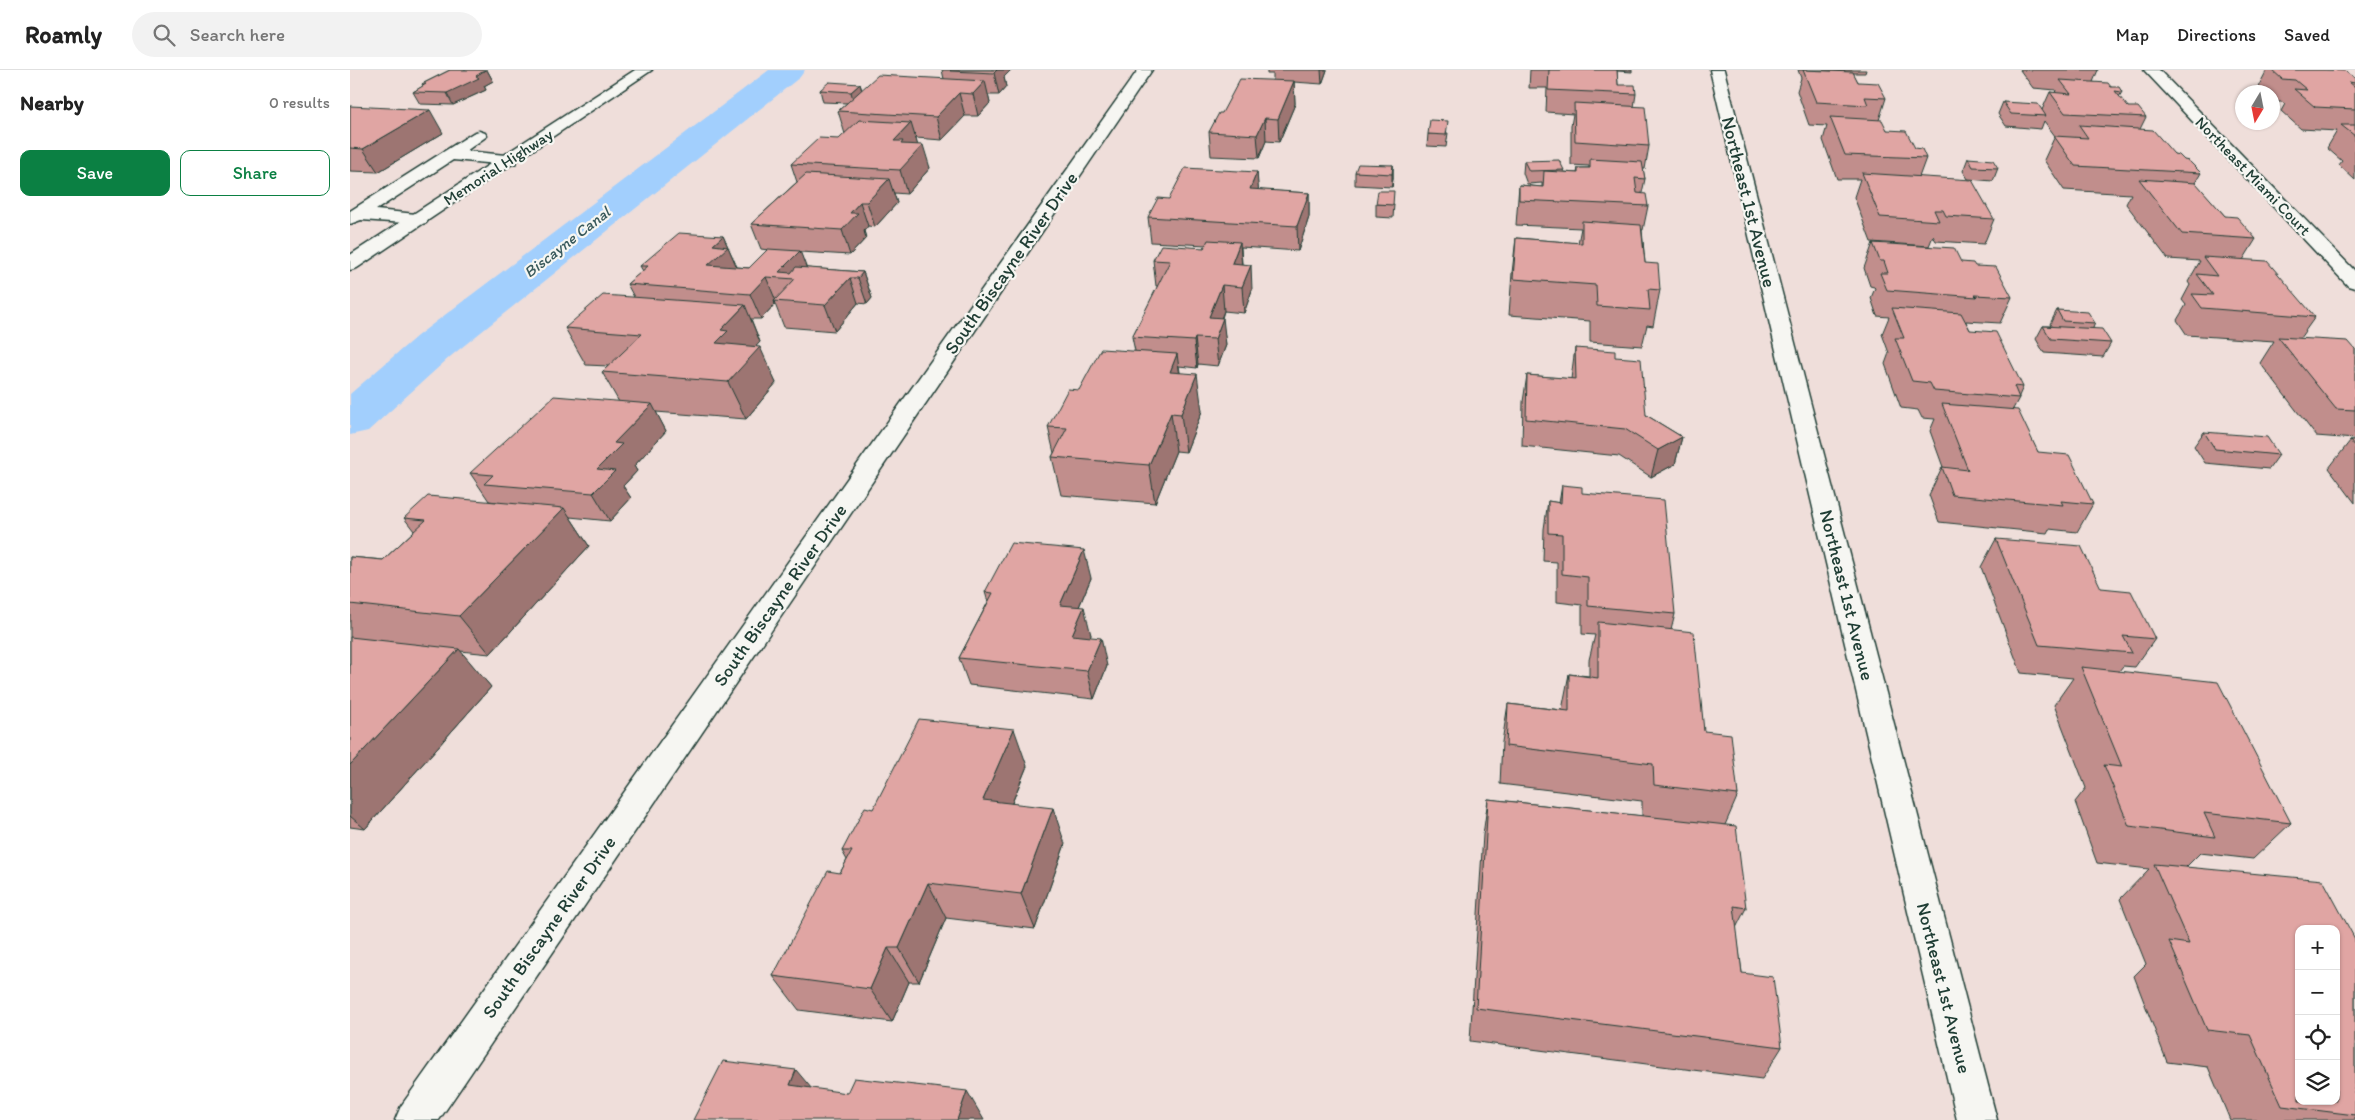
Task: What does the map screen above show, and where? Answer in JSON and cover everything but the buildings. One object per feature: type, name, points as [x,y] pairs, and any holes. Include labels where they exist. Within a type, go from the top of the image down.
[{"type":"street","name":"Memorial Highway","points":[[350,264],[645,70]]},
{"type":"street","name":"South Biscayne River Drive","points":[[415,1120],[1145,70]]},
{"type":"street","name":"Northeast 1st Avenue","points":[[1717,70],[1977,1120]]},
{"type":"street","name":"Northeast Miami Court","points":[[2151,70],[2355,282]]},
{"type":"street","points":[[354,216],[479,136]]},
{"type":"street","points":[[450,155],[509,160]]},
{"type":"street","points":[[354,216],[420,218]]},
{"type":"waterway","name":"Biscayne Canal","points":[[350,420],[434,346],[789,70]]}]
